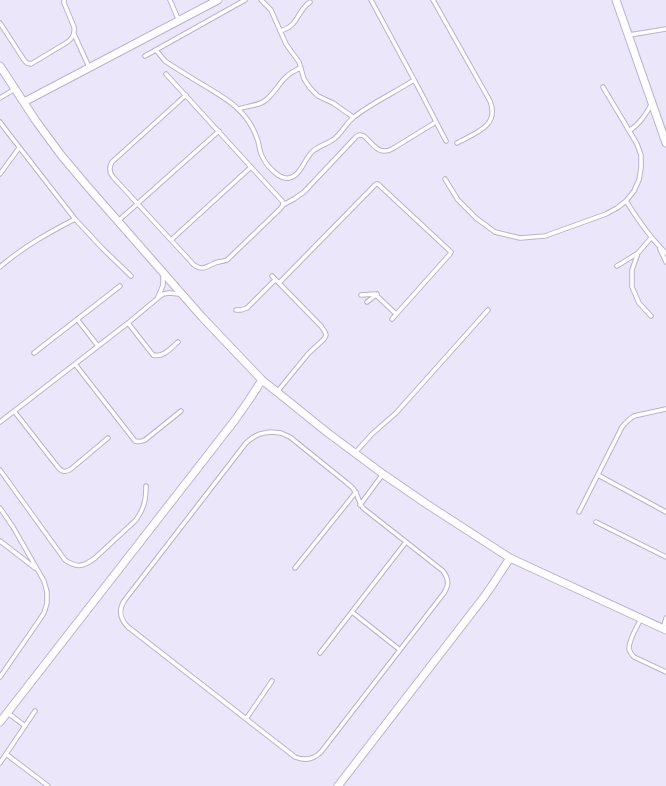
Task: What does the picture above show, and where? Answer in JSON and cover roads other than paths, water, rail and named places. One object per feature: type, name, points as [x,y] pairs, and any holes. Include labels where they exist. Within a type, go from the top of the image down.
[{"type":"street","points":[[24,102],[218,0]]},
{"type":"street","points":[[616,0],[666,143]]},
{"type":"street","points":[[0,66],[61,155],[182,295],[226,344],[262,380],[354,453],[383,474],[510,558],[665,630]]},
{"type":"street","points":[[0,722],[235,420],[262,380]]},
{"type":"street","points":[[338,786],[484,597],[510,558]]},
{"type":"lane","points":[[64,0],[74,27],[74,34],[89,68]]},
{"type":"lane","points":[[170,0],[179,21]]},
{"type":"lane","points":[[145,56],[246,0]]},
{"type":"lane","points":[[261,0],[271,10],[286,44],[299,62],[304,79],[314,93],[334,103],[353,118]]},
{"type":"lane","points":[[371,0],[446,141]]},
{"type":"lane","points":[[433,0],[490,101],[492,108],[490,121],[486,126],[457,142]]},
{"type":"lane","points":[[280,31],[286,30],[296,22],[303,8],[310,2]]},
{"type":"lane","points":[[0,23],[22,57],[27,63],[31,64],[66,43],[74,34]]},
{"type":"lane","points":[[629,36],[666,31]]},
{"type":"lane","points":[[156,50],[165,61],[228,100],[238,109],[252,126],[260,152],[266,163],[276,173],[285,178],[291,178],[296,175],[308,156],[313,151],[337,137],[353,118],[382,98],[414,80]]},
{"type":"lane","points":[[238,109],[263,102],[288,75],[301,68]]},
{"type":"lane","points":[[166,74],[281,200],[283,205]]},
{"type":"lane","points":[[445,179],[458,200],[476,218],[495,232],[520,238],[544,236],[606,214],[617,208],[626,201],[634,191],[639,180],[641,156],[637,144],[603,88]]},
{"type":"lane","points":[[0,98],[15,89]]},
{"type":"lane","points":[[186,95],[112,162],[109,169],[110,173],[137,204],[194,265],[202,268],[206,268],[215,263],[227,260],[283,205],[304,192],[358,135],[364,136],[379,150],[386,152],[436,122]]},
{"type":"lane","points":[[629,131],[642,120],[652,103]]},
{"type":"lane","points":[[0,122],[75,219],[131,276]]},
{"type":"lane","points":[[118,221],[219,131]]},
{"type":"lane","points":[[0,174],[19,148]]},
{"type":"lane","points":[[171,240],[251,167]]},
{"type":"lane","points":[[279,283],[376,184],[378,184],[451,252],[392,319]]},
{"type":"lane","points":[[626,201],[651,238],[666,253]]},
{"type":"lane","points":[[0,267],[12,256],[35,241],[75,219]]},
{"type":"lane","points":[[617,266],[638,253],[651,238]]},
{"type":"lane","points":[[658,246],[666,262]]},
{"type":"lane","points":[[638,253],[632,270],[632,287],[639,303],[651,316]]},
{"type":"lane","points":[[158,298],[163,285],[163,272]]},
{"type":"lane","points":[[272,276],[321,326],[326,335],[324,339],[308,354],[277,392]]},
{"type":"lane","points":[[236,310],[246,308],[275,280]]},
{"type":"lane","points":[[34,353],[120,286]]},
{"type":"lane","points":[[0,422],[163,294],[176,293],[182,295]]},
{"type":"lane","points":[[360,295],[373,293],[377,294],[396,314]]},
{"type":"lane","points":[[367,302],[377,294]]},
{"type":"lane","points":[[354,453],[367,438],[396,413],[488,310]]},
{"type":"lane","points":[[77,319],[98,346]]},
{"type":"lane","points":[[128,322],[151,352],[156,356],[162,354],[178,342]]},
{"type":"lane","points":[[75,364],[135,441],[142,442],[181,412]]},
{"type":"lane","points":[[579,512],[622,427],[629,419],[639,415],[666,409]]},
{"type":"lane","points":[[14,411],[56,466],[63,472],[71,469],[108,438]]},
{"type":"lane","points":[[272,432],[281,433],[290,437],[352,487],[356,492],[360,505],[443,571],[448,580],[448,585],[444,593],[321,752],[312,759],[306,760],[295,757],[128,627],[121,618],[121,606],[124,601],[246,443],[253,437],[262,433],[272,432]]},
{"type":"lane","points":[[0,470],[65,560],[72,565],[80,566],[95,558],[136,520],[145,504],[146,486]]},
{"type":"lane","points":[[360,505],[383,474]]},
{"type":"lane","points":[[598,475],[666,512]]},
{"type":"lane","points":[[295,568],[356,492]]},
{"type":"lane","points":[[0,508],[13,526],[38,570],[44,581],[47,592],[47,603],[44,613],[0,675]]},
{"type":"lane","points":[[596,522],[666,557]]},
{"type":"lane","points":[[0,541],[38,570]]},
{"type":"lane","points":[[320,653],[406,542]]},
{"type":"lane","points":[[352,612],[400,650]]},
{"type":"lane","points":[[665,630],[666,618]]},
{"type":"lane","points":[[640,619],[630,643],[630,653],[634,657],[666,672]]},
{"type":"lane","points":[[246,718],[272,681]]},
{"type":"lane","points":[[0,763],[35,711]]},
{"type":"lane","points":[[7,712],[25,726]]},
{"type":"lane","points":[[6,754],[48,786]]}]
